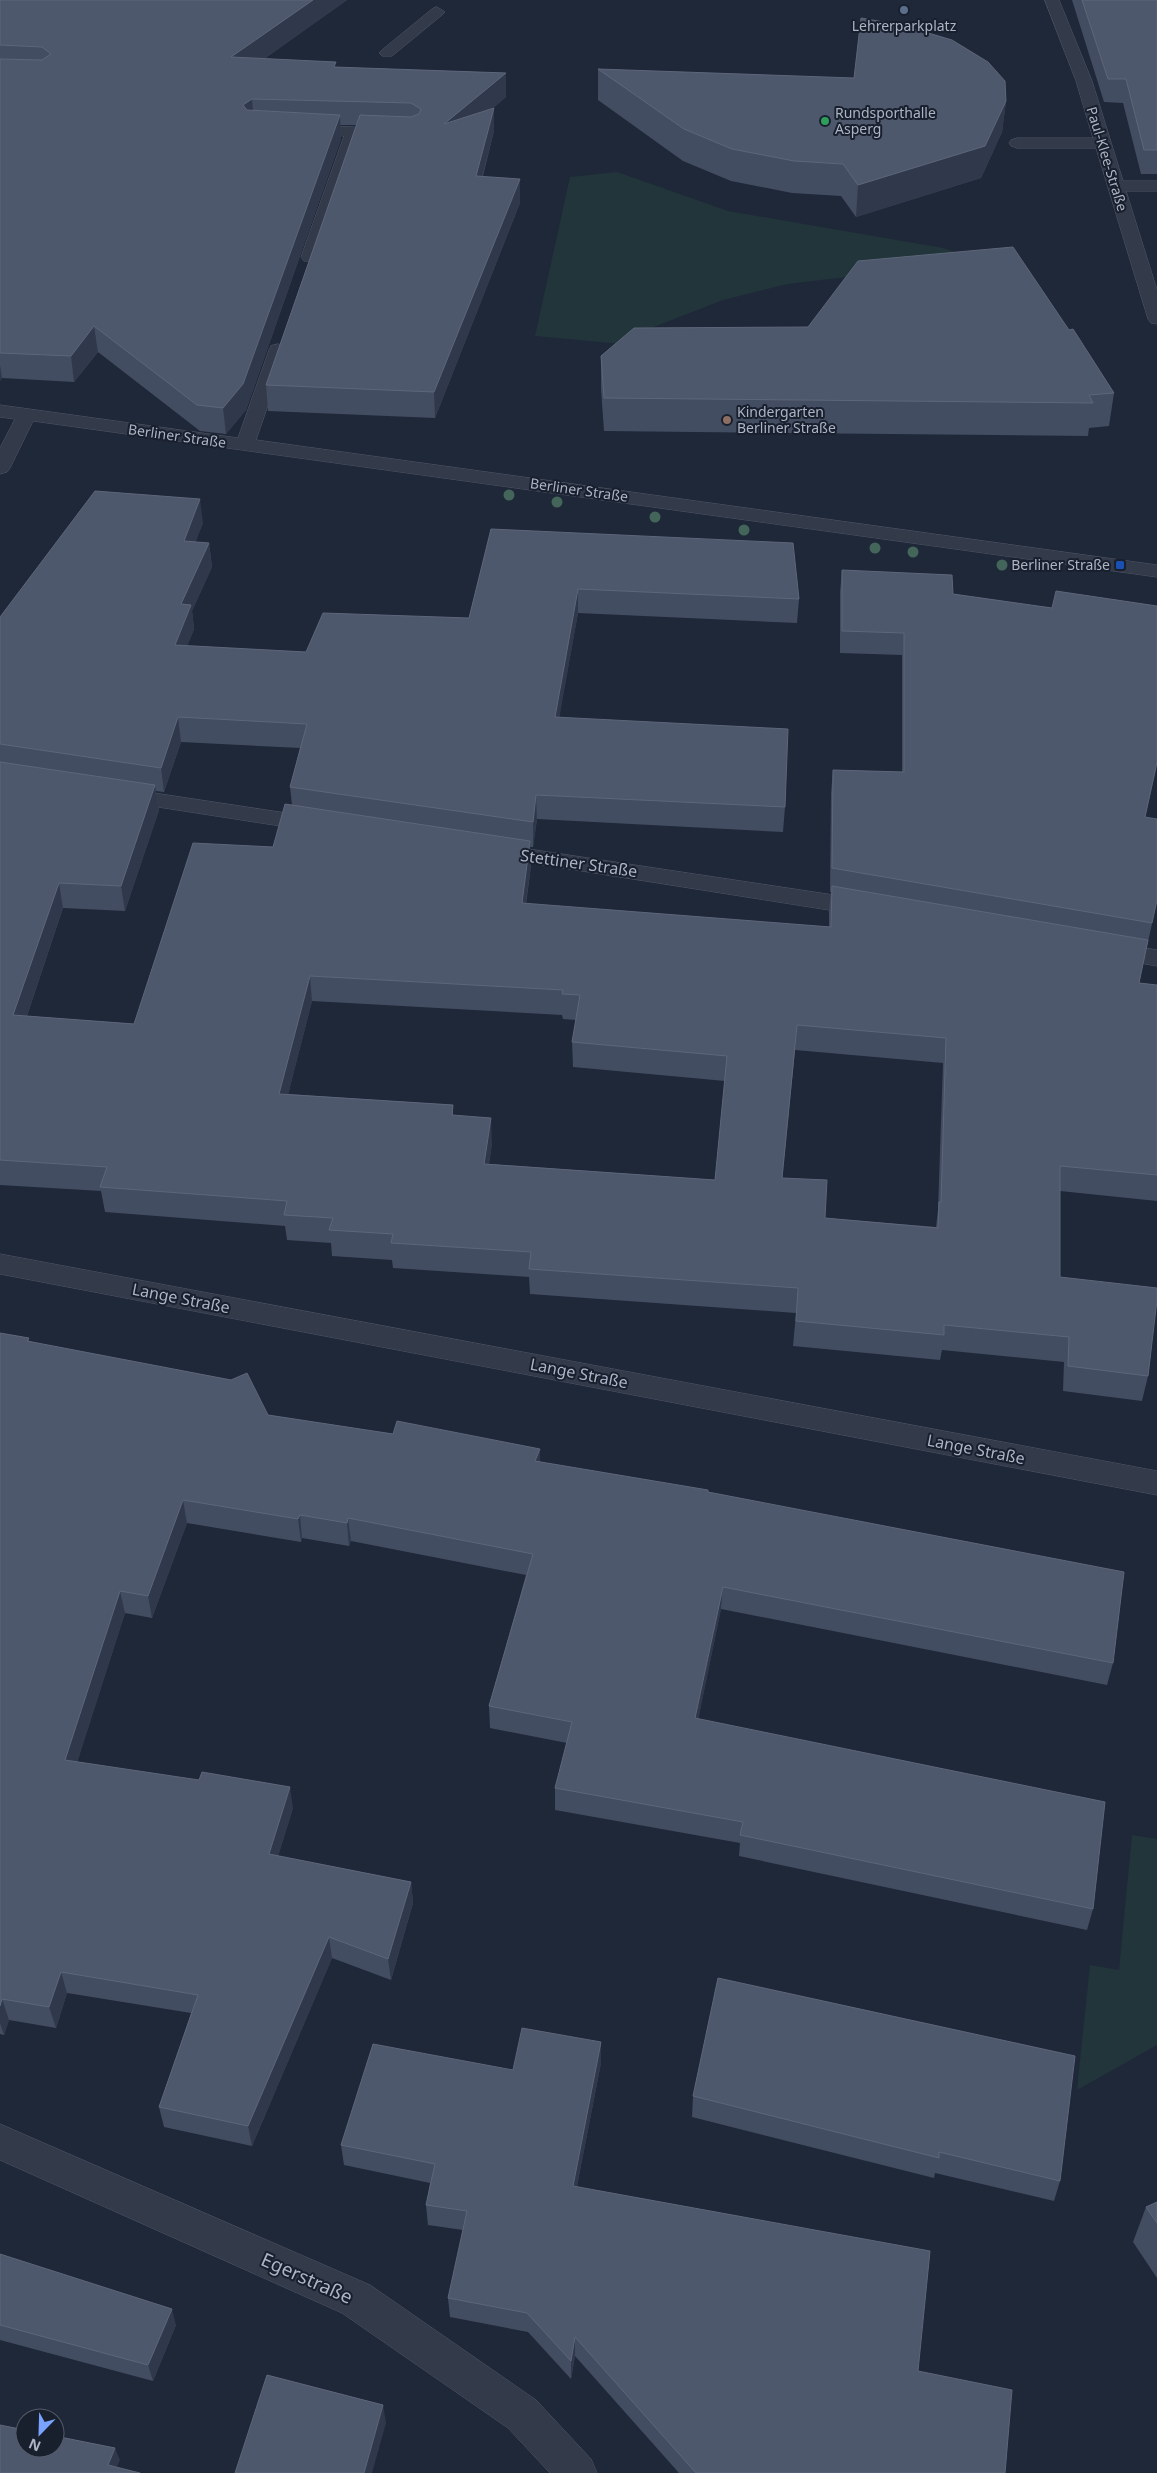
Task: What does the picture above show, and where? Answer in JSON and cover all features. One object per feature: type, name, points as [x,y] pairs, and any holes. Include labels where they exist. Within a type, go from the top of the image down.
[{"type":"street","name":"Paul-Klee-Straße","points":[[1052,0],[1082,74],[1157,319]]},
{"type":"street","points":[[387,53],[437,12]]},
{"type":"street","points":[[283,130],[373,133]]},
{"type":"street","points":[[306,270],[354,132]]},
{"type":"street","points":[[1017,143],[1102,143]]},
{"type":"street","points":[[1115,186],[1157,186]]},
{"type":"street","points":[[245,445],[284,335]]},
{"type":"street","name":"Berliner Straße","points":[[0,411],[735,511],[1157,571]]},
{"type":"street","points":[[0,468],[26,415]]},
{"type":"street","points":[[98,792],[341,828]]},
{"type":"street","name":"Stettiner Straße","points":[[477,848],[788,894],[885,911]]},
{"type":"street","points":[[1089,946],[1157,958]]},
{"type":"street","name":"Lange Straße","points":[[0,1264],[1157,1483]]},
{"type":"street","name":"Egerstraße","points":[[0,2142],[356,2299],[522,2414],[577,2473]]},
{"type":"green space","points":[[617,172],[728,211],[943,248],[993,264],[881,273],[787,284],[723,300],[646,330],[622,344],[535,336],[570,177]]},
{"type":"green space","points":[[1132,1835],[1157,1839],[1157,2045],[1077,2090],[1090,1965],[1119,1970]]},
{"type":"building","points":[[0,0],[313,0],[231,57],[336,62],[334,67],[506,73],[444,124],[494,108],[476,176],[520,179],[434,392],[266,385],[360,115],[411,117],[419,114],[421,109],[411,103],[252,99],[243,105],[247,110],[340,115],[243,384],[223,408],[197,405],[94,326],[71,356],[0,353],[0,59],[42,60],[51,54],[42,47],[0,45]]},
{"type":"building","points":[[1082,0],[1157,0],[1157,150],[1144,150],[1126,79],[1108,79]]},
{"type":"building","name":"Rundsporthalle Asperg","points":[[861,18],[901,25],[952,40],[988,62],[1005,81],[1006,101],[985,146],[858,185],[843,164],[794,161],[732,149],[684,129],[598,69],[854,78]]},
{"type":"building","points":[[1013,247],[1069,330],[1073,329],[1114,393],[1089,395],[1093,403],[604,398],[601,356],[634,328],[808,327],[858,261]]},
{"type":"building","points":[[95,491],[200,499],[184,541],[209,543],[181,604],[191,605],[175,645],[306,652],[323,613],[469,618],[491,529],[793,543],[799,599],[578,589],[555,717],[788,729],[785,807],[536,795],[533,822],[290,787],[307,724],[178,717],[161,768],[0,744],[0,617]]},
{"type":"building","points":[[842,570],[952,575],[953,594],[1052,608],[1056,591],[1157,606],[1157,762],[1145,817],[1157,819],[1157,900],[1152,923],[832,868],[833,770],[904,772],[904,633],[842,631]]},
{"type":"building","points":[[0,762],[155,785],[121,886],[59,883],[13,1015],[134,1024],[193,843],[273,847],[285,804],[530,841],[522,903],[831,927],[832,886],[1148,940],[1139,983],[1157,985],[1157,1175],[1060,1166],[1060,1277],[1157,1288],[1148,1376],[1068,1366],[1069,1337],[944,1325],[944,1335],[796,1321],[798,1288],[529,1269],[531,1252],[391,1243],[393,1234],[329,1230],[333,1218],[284,1215],[287,1201],[100,1187],[107,1167],[0,1160]],"holes":[[[310,976],[563,990],[562,994],[580,995],[572,1042],[727,1056],[715,1180],[484,1164],[491,1118],[452,1115],[453,1105],[279,1094]],[[797,1025],[946,1038],[941,1202],[939,1202],[938,1228],[825,1218],[827,1180],[782,1178]]]},
{"type":"building","points":[[0,1333],[29,1338],[27,1341],[231,1380],[247,1373],[268,1415],[393,1434],[397,1421],[540,1449],[535,1461],[708,1490],[708,1492],[1124,1572],[1113,1663],[723,1587],[695,1718],[1105,1802],[1093,1909],[740,1835],[743,1822],[555,1788],[572,1722],[489,1706],[533,1554],[348,1518],[347,1523],[300,1515],[298,1519],[183,1500],[148,1596],[120,1591],[65,1760],[199,1780],[202,1772],[290,1787],[269,1854],[411,1882],[388,1959],[329,1937],[248,2126],[159,2107],[198,1995],[61,1972],[49,2007],[2,1999],[0,2006]]},
{"type":"building","points":[[718,1978],[1075,2056],[1060,2181],[939,2152],[939,2158],[693,2096]]},
{"type":"building","points":[[522,2028],[601,2042],[573,2186],[930,2251],[918,2371],[1012,2390],[1005,2473],[696,2473],[575,2337],[571,2361],[527,2313],[448,2298],[467,2211],[426,2205],[435,2164],[341,2145],[373,2044],[513,2070]]},
{"type":"building","points":[[1157,2202],[1157,2223],[1146,2207]]},
{"type":"building","points":[[0,2254],[172,2309],[148,2365],[0,2325]]},
{"type":"building","points":[[267,2375],[383,2405],[364,2473],[235,2473]]},
{"type":"building","points":[[0,2425],[15,2428],[15,2458],[65,2458],[65,2438],[115,2448],[108,2465],[140,2473],[0,2473]]},
{"type":"place","name":"Lehrerparkplatz","points":[[904,10]]},
{"type":"place","name":"Rundsporthalle Asperg","points":[[825,121]]},
{"type":"place","name":"Kindergarten Berliner Straße","points":[[727,420]]},
{"type":"place","name":"Berliner Straße","points":[[1120,565]]}]
